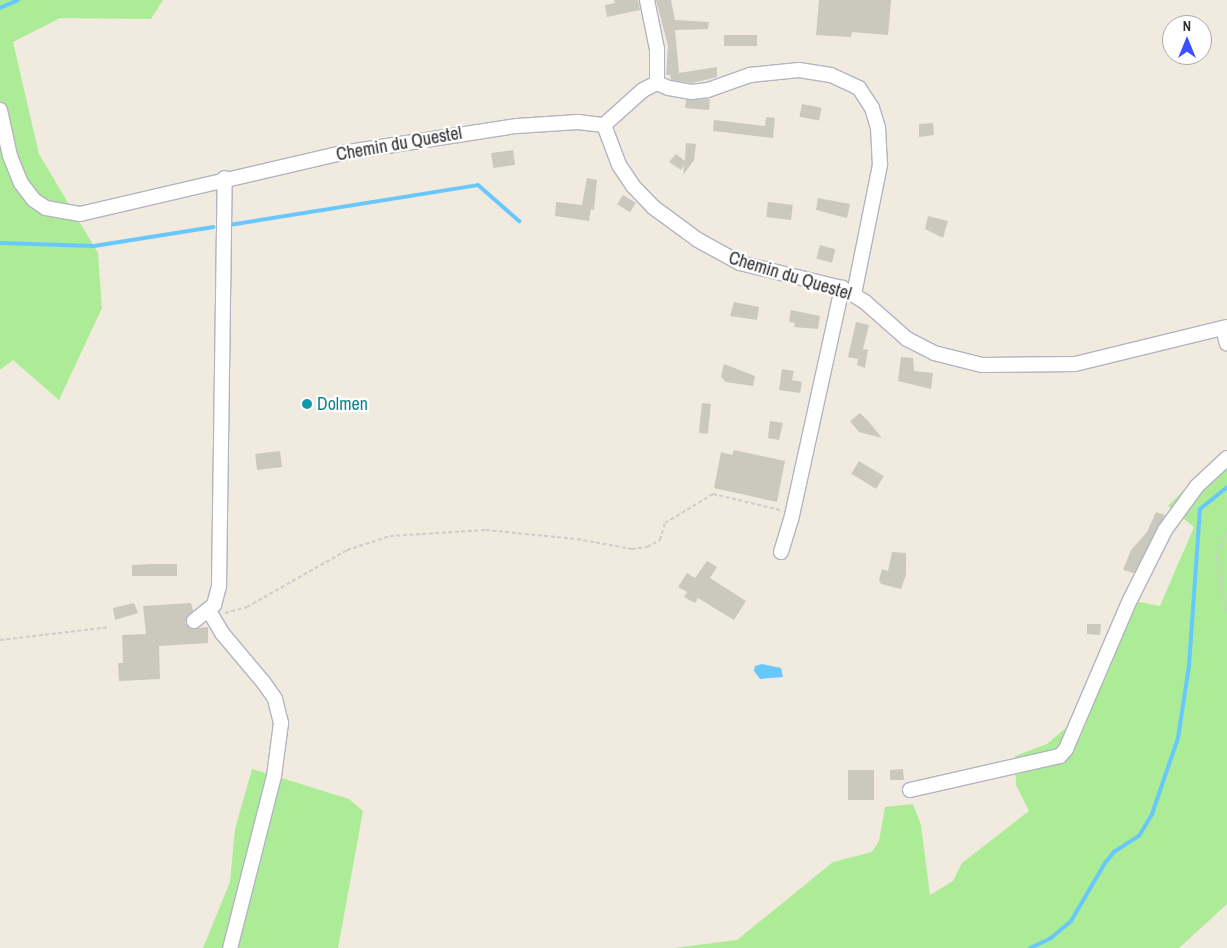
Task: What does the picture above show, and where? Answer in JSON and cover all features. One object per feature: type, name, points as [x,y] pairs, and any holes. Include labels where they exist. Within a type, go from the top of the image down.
[{"type":"street","points":[[646,0],[655,33],[657,83]]},
{"type":"street","points":[[657,83],[669,88],[692,92],[708,90],[750,75],[799,70],[831,75],[859,88],[872,108],[878,128],[880,165],[791,520],[781,552]]},
{"type":"street","points":[[604,125],[644,90],[657,83]]},
{"type":"street","name":"Chemin du Questel","points":[[0,110],[14,172],[34,200],[46,208],[67,213],[94,212],[225,178],[342,153],[459,133],[578,122],[604,125],[619,165],[633,186],[653,207],[698,240],[740,263],[848,291],[921,348],[953,359],[982,365],[1075,364],[1225,328]]},
{"type":"street","points":[[225,178],[219,586],[211,613],[222,633],[270,691],[281,723],[274,776],[230,948]]},
{"type":"street","points":[[1225,328],[1227,344]]},
{"type":"street","points":[[910,790],[1060,756],[1066,749],[1130,600],[1165,530],[1197,486],[1227,458]]},
{"type":"street","points":[[194,621],[211,613]]},
{"type":"path","points":[[211,613],[248,606],[347,550],[390,536],[486,530],[640,548],[660,540],[665,523],[682,515],[705,496],[713,494],[780,510],[782,502]]},
{"type":"path","points":[[1227,531],[1216,557],[1227,615]]},
{"type":"path","points":[[0,640],[110,626]]},
{"type":"green space","points":[[0,0],[163,0],[151,19],[60,18],[13,42],[39,154],[98,253],[102,308],[59,400],[13,360],[0,370]]},
{"type":"green space","points":[[1227,461],[1227,904],[1179,948],[674,948],[737,940],[833,862],[872,852],[879,841],[885,807],[913,804],[921,825],[930,895],[953,881],[962,863],[1029,811],[1016,785],[1015,756],[1047,744],[1091,707],[1130,600],[1160,606],[1194,527],[1168,506],[1208,466],[1220,467]]},
{"type":"green space","points":[[252,769],[349,799],[363,811],[338,948],[203,948],[230,882],[235,829]]},
{"type":"water","points":[[762,664],[781,668],[783,677],[760,679],[754,671],[755,666]]},
{"type":"building","points":[[614,0],[638,0],[640,10],[607,17],[605,5],[615,3]]},
{"type":"building","points":[[656,0],[671,0],[675,20],[709,22],[708,29],[675,30],[679,73],[717,67],[717,77],[692,83],[671,80],[670,75],[666,75],[668,46]]},
{"type":"building","points":[[819,0],[891,0],[888,35],[852,32],[851,37],[816,35]]},
{"type":"building","points":[[724,35],[757,35],[757,46],[724,46]]},
{"type":"building","points":[[710,99],[709,110],[685,108],[686,100]]},
{"type":"building","points":[[802,104],[822,108],[819,121],[800,117]]},
{"type":"building","points":[[766,117],[775,118],[773,138],[713,131],[714,120],[765,126]]},
{"type":"building","points":[[933,123],[934,135],[919,137],[919,124]]},
{"type":"building","points":[[686,143],[696,144],[694,160],[683,175],[684,165],[681,170],[669,162],[676,154],[685,161]]},
{"type":"building","points":[[513,150],[515,165],[493,168],[491,153]]},
{"type":"building","points":[[587,178],[597,180],[594,210],[591,209],[589,221],[555,216],[556,202],[582,205]]},
{"type":"building","points":[[623,195],[636,203],[630,212],[617,204]]},
{"type":"building","points":[[818,198],[850,204],[847,218],[816,210]]},
{"type":"building","points":[[768,202],[793,205],[791,220],[766,217]]},
{"type":"building","points":[[928,216],[948,221],[943,238],[925,229]]},
{"type":"building","points":[[820,245],[835,249],[832,263],[816,259]]},
{"type":"building","points":[[734,302],[759,307],[757,320],[730,316]]},
{"type":"building","points":[[791,310],[820,316],[818,329],[794,327],[795,323],[789,322]]},
{"type":"building","points":[[856,322],[869,325],[863,349],[868,350],[865,368],[857,365],[858,359],[848,357]]},
{"type":"building","points":[[901,357],[913,358],[914,371],[933,373],[931,389],[898,381]]},
{"type":"building","points":[[724,364],[755,376],[753,386],[726,382],[721,377]]},
{"type":"building","points":[[782,369],[794,371],[792,380],[802,382],[800,393],[779,390]]},
{"type":"building","points":[[702,403],[711,404],[708,434],[699,433]]},
{"type":"building","points":[[860,413],[882,438],[859,432],[850,421]]},
{"type":"building","points":[[770,421],[783,423],[779,440],[768,438]]},
{"type":"building","points":[[734,450],[785,461],[777,502],[714,488],[721,452],[732,455]]},
{"type":"building","points":[[280,451],[282,467],[257,470],[255,454]]},
{"type":"building","points":[[859,461],[884,476],[876,489],[851,474]]},
{"type":"building","points":[[1156,512],[1165,515],[1134,573],[1123,570],[1131,550],[1147,532]]},
{"type":"building","points":[[892,552],[906,553],[906,575],[901,589],[881,584],[879,580],[882,569],[888,571]]},
{"type":"building","points":[[707,561],[717,567],[710,578],[746,601],[734,620],[698,598],[695,603],[684,597],[687,592],[678,587],[687,573],[695,578]]},
{"type":"building","points":[[177,564],[177,576],[132,576],[132,565]]},
{"type":"building","points":[[134,603],[138,613],[115,620],[113,608]]},
{"type":"building","points":[[191,603],[193,611],[185,623],[191,629],[208,627],[208,643],[159,646],[160,679],[119,681],[118,663],[123,663],[122,635],[146,634],[143,606]]},
{"type":"building","points":[[1087,624],[1101,624],[1100,635],[1087,634]]},
{"type":"building","points":[[903,769],[904,780],[890,780],[890,770]]},
{"type":"building","points":[[848,770],[874,770],[874,800],[848,800]]},
{"type":"waterway","points":[[0,8],[18,0]]},
{"type":"waterway","points":[[229,225],[478,185],[519,221]]},
{"type":"waterway","points":[[0,243],[94,246],[214,227]]},
{"type":"waterway","points":[[1030,948],[1051,938],[1071,921],[1105,863],[1114,852],[1139,836],[1152,814],[1178,738],[1189,666],[1200,509],[1227,487]]},
{"type":"place","name":"Dolmen","points":[[307,404]]}]
